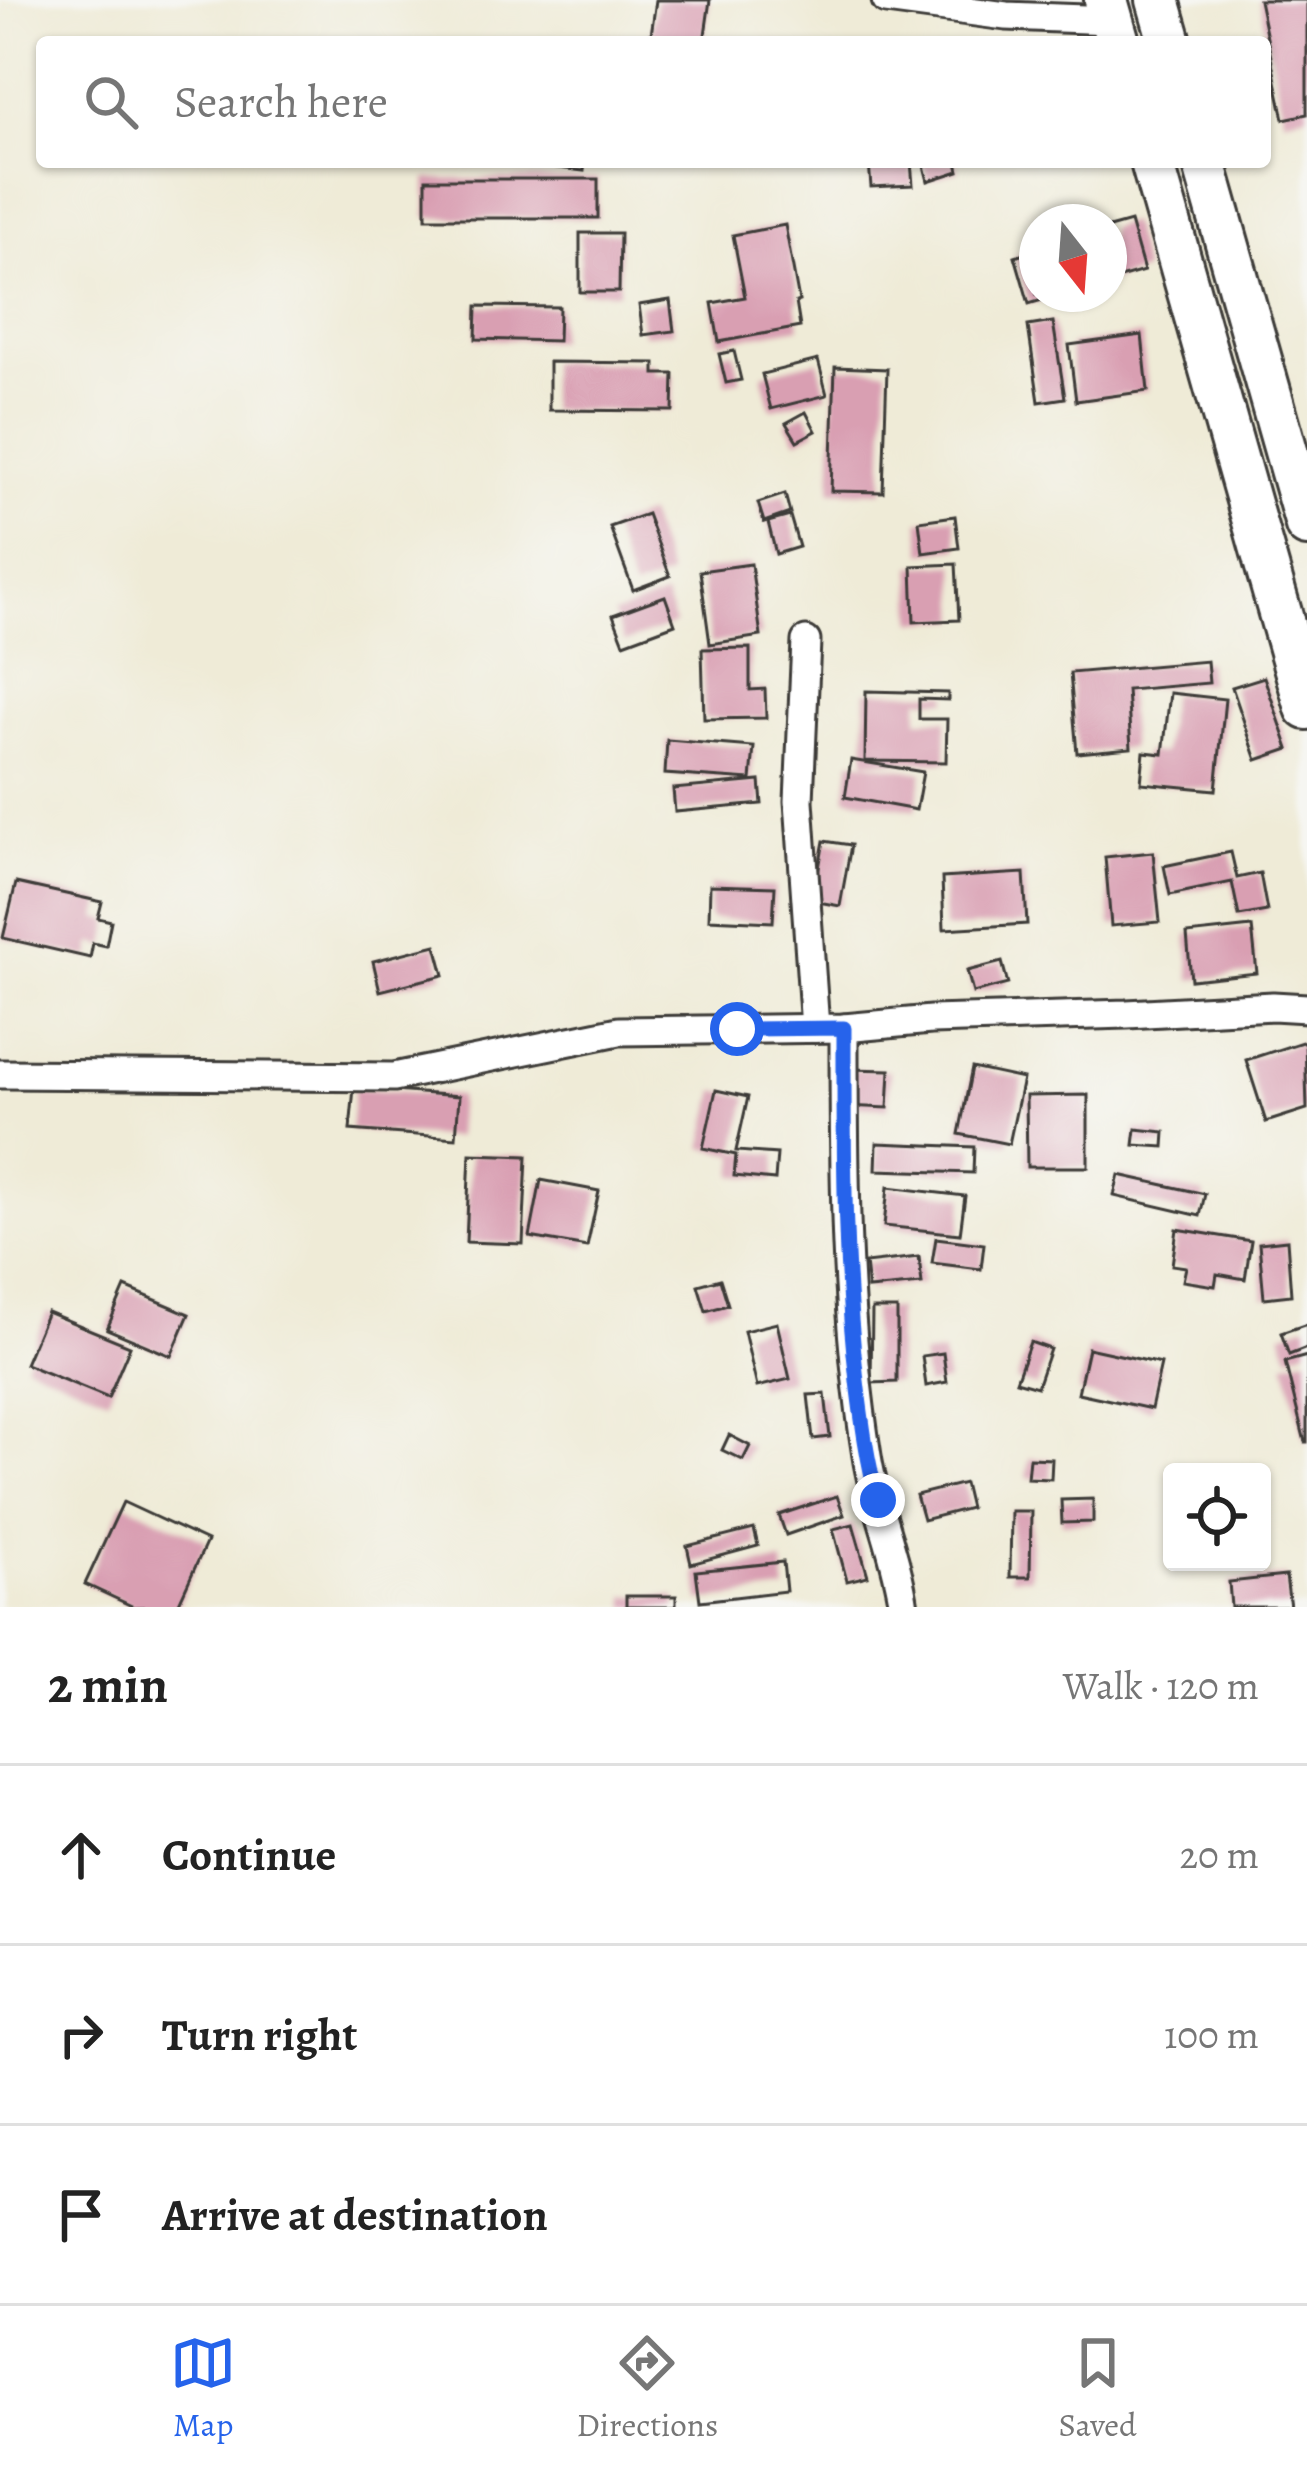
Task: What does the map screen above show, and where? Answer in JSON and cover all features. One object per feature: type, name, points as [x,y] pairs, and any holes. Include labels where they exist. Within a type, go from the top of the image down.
[{"type":"main road","points":[[1158,0],[1168,36]]},
{"type":"main road","points":[[1154,168],[1307,708]]},
{"type":"main road","points":[[1206,168],[1307,526]]},
{"type":"street","points":[[886,0],[1006,16],[1112,21]]},
{"type":"street","points":[[806,641],[799,801],[815,1028]]},
{"type":"street","points":[[0,1074],[394,1077],[620,1031],[844,1028],[931,1020],[1307,1008]]},
{"type":"street","points":[[844,1028],[844,1204],[852,1340],[867,1462],[904,1607]]},
{"type":"building","points":[[656,0],[710,0],[705,36],[651,36]]},
{"type":"building","points":[[1259,0],[1307,0],[1307,114],[1284,119],[1271,36],[1267,36]]},
{"type":"building","points":[[869,168],[912,168],[913,185],[871,187]]},
{"type":"building","points":[[925,168],[958,168],[959,171],[928,181]]},
{"type":"building","points":[[426,179],[598,179],[598,218],[426,218]]},
{"type":"building","points":[[1127,223],[1144,271],[1127,276]]},
{"type":"building","points":[[785,225],[800,327],[719,342],[712,303],[745,297],[733,235]]},
{"type":"building","points":[[580,233],[620,233],[619,292],[580,292]]},
{"type":"building","points":[[670,300],[674,331],[643,335],[639,305]]},
{"type":"building","points":[[477,306],[559,307],[558,341],[476,339]]},
{"type":"building","points":[[1053,322],[1065,398],[1039,402],[1028,326]]},
{"type":"building","points":[[1142,335],[1148,391],[1076,401],[1069,345]]},
{"type":"building","points":[[734,351],[741,380],[726,383],[719,354]]},
{"type":"building","points":[[818,360],[827,395],[771,409],[762,374]]},
{"type":"building","points":[[549,362],[655,363],[655,374],[674,374],[673,411],[549,410]]},
{"type":"building","points":[[835,367],[887,369],[883,492],[831,491]]},
{"type":"building","points":[[806,412],[816,431],[797,441],[786,423]]},
{"type":"building","points":[[785,494],[790,513],[764,522],[758,503]]},
{"type":"building","points":[[647,514],[670,576],[633,590],[610,527]]},
{"type":"building","points":[[790,516],[799,547],[776,554],[768,522]]},
{"type":"building","points":[[955,516],[959,548],[923,553],[919,521]]},
{"type":"building","points":[[751,564],[761,636],[710,644],[700,571]]},
{"type":"building","points":[[956,564],[959,620],[914,622],[912,566]]},
{"type":"building","points":[[665,596],[675,624],[624,643],[613,615]]},
{"type":"building","points":[[750,648],[750,690],[765,689],[766,718],[704,719],[702,649]]},
{"type":"building","points":[[1207,661],[1209,683],[1127,690],[1131,748],[1077,753],[1070,673]]},
{"type":"building","points":[[1264,677],[1289,749],[1257,760],[1232,687]]},
{"type":"building","points":[[866,691],[948,693],[948,700],[919,699],[919,719],[947,719],[946,762],[865,761]]},
{"type":"building","points":[[1170,693],[1225,699],[1216,790],[1141,783],[1144,752],[1163,754]]},
{"type":"building","points":[[667,740],[754,747],[751,780],[665,774]]},
{"type":"building","points":[[851,760],[923,772],[916,810],[845,797]]},
{"type":"building","points":[[760,781],[762,804],[675,812],[673,789]]},
{"type":"building","points":[[824,841],[851,845],[840,906],[813,901]]},
{"type":"building","points":[[1153,852],[1160,922],[1111,926],[1105,857]]},
{"type":"building","points":[[1231,852],[1237,878],[1260,873],[1267,911],[1239,916],[1232,882],[1170,895],[1164,866]]},
{"type":"building","points":[[1024,873],[1027,924],[944,929],[942,878]]},
{"type":"building","points":[[16,883],[102,902],[98,918],[111,921],[106,946],[93,943],[90,958],[3,938]]},
{"type":"building","points":[[710,885],[775,887],[773,922],[709,919]]},
{"type":"building","points":[[1252,927],[1257,973],[1191,980],[1187,934]]},
{"type":"building","points":[[436,945],[444,975],[380,991],[373,961]]},
{"type":"building","points":[[1002,962],[1008,984],[973,993],[967,971]]},
{"type":"building","points":[[1305,1041],[1307,1109],[1266,1122],[1246,1060]]},
{"type":"building","points":[[972,1068],[1023,1079],[1009,1144],[959,1134]]},
{"type":"building","points":[[848,1069],[890,1070],[888,1108],[846,1106]]},
{"type":"building","points":[[354,1088],[459,1096],[456,1138],[350,1130]]},
{"type":"building","points":[[716,1090],[748,1097],[736,1151],[777,1154],[775,1180],[734,1176],[736,1155],[703,1148]]},
{"type":"building","points":[[1088,1095],[1088,1167],[1027,1167],[1026,1096]]},
{"type":"building","points":[[1136,1129],[1165,1132],[1164,1147],[1134,1145]]},
{"type":"building","points":[[877,1143],[974,1147],[973,1173],[876,1170]]},
{"type":"building","points":[[470,1154],[527,1156],[523,1244],[466,1242]]},
{"type":"building","points":[[1119,1175],[1205,1194],[1200,1216],[1114,1196]]},
{"type":"building","points":[[541,1180],[599,1191],[587,1247],[530,1237]]},
{"type":"building","points":[[888,1187],[965,1196],[960,1234],[884,1226]]},
{"type":"building","points":[[1177,1229],[1251,1241],[1245,1279],[1217,1274],[1215,1286],[1183,1281],[1186,1267],[1172,1265]]},
{"type":"building","points":[[936,1238],[984,1244],[981,1269],[932,1263]]},
{"type":"building","points":[[1287,1240],[1291,1295],[1264,1298],[1259,1243]]},
{"type":"building","points":[[919,1257],[922,1284],[868,1289],[865,1263]]},
{"type":"building","points":[[720,1279],[728,1305],[706,1311],[698,1285]]},
{"type":"building","points":[[125,1287],[189,1314],[171,1356],[107,1329]]},
{"type":"building","points":[[872,1309],[897,1309],[897,1382],[871,1383]]},
{"type":"building","points":[[47,1312],[130,1346],[108,1398],[25,1364]]},
{"type":"building","points":[[777,1323],[790,1379],[757,1387],[744,1331]]},
{"type":"building","points":[[1307,1324],[1307,1348],[1289,1355],[1281,1333]]},
{"type":"building","points":[[1030,1342],[1050,1349],[1037,1387],[1016,1381]]},
{"type":"building","points":[[1088,1348],[1161,1364],[1151,1409],[1078,1393]]},
{"type":"building","points":[[943,1353],[947,1382],[926,1386],[922,1356]]},
{"type":"building","points":[[1307,1356],[1307,1442],[1305,1442],[1285,1362]]},
{"type":"building","points":[[825,1394],[830,1437],[813,1439],[808,1395]]},
{"type":"building","points":[[729,1435],[750,1446],[743,1460],[722,1450]]},
{"type":"building","points":[[1029,1458],[1052,1459],[1051,1479],[1027,1478]]},
{"type":"building","points":[[964,1483],[970,1508],[923,1520],[916,1495]]},
{"type":"building","points":[[837,1496],[844,1515],[786,1535],[779,1515]]},
{"type":"building","points":[[1093,1499],[1093,1522],[1062,1523],[1061,1500]]},
{"type":"building","points":[[123,1502],[207,1541],[177,1607],[134,1607],[85,1584]]},
{"type":"building","points":[[1011,1511],[1031,1511],[1030,1577],[1010,1577]]},
{"type":"building","points":[[853,1524],[868,1576],[847,1581],[833,1529]]},
{"type":"building","points":[[754,1529],[758,1546],[691,1564],[687,1546]]},
{"type":"building","points":[[783,1562],[786,1591],[700,1601],[696,1571]]},
{"type":"building","points":[[1286,1576],[1290,1607],[1231,1607],[1229,1582]]},
{"type":"building","points":[[626,1596],[676,1596],[676,1607],[626,1607]]},
{"type":"route","points":[[737,1029],[844,1028],[844,1204],[852,1340],[867,1462],[878,1500]]}]
